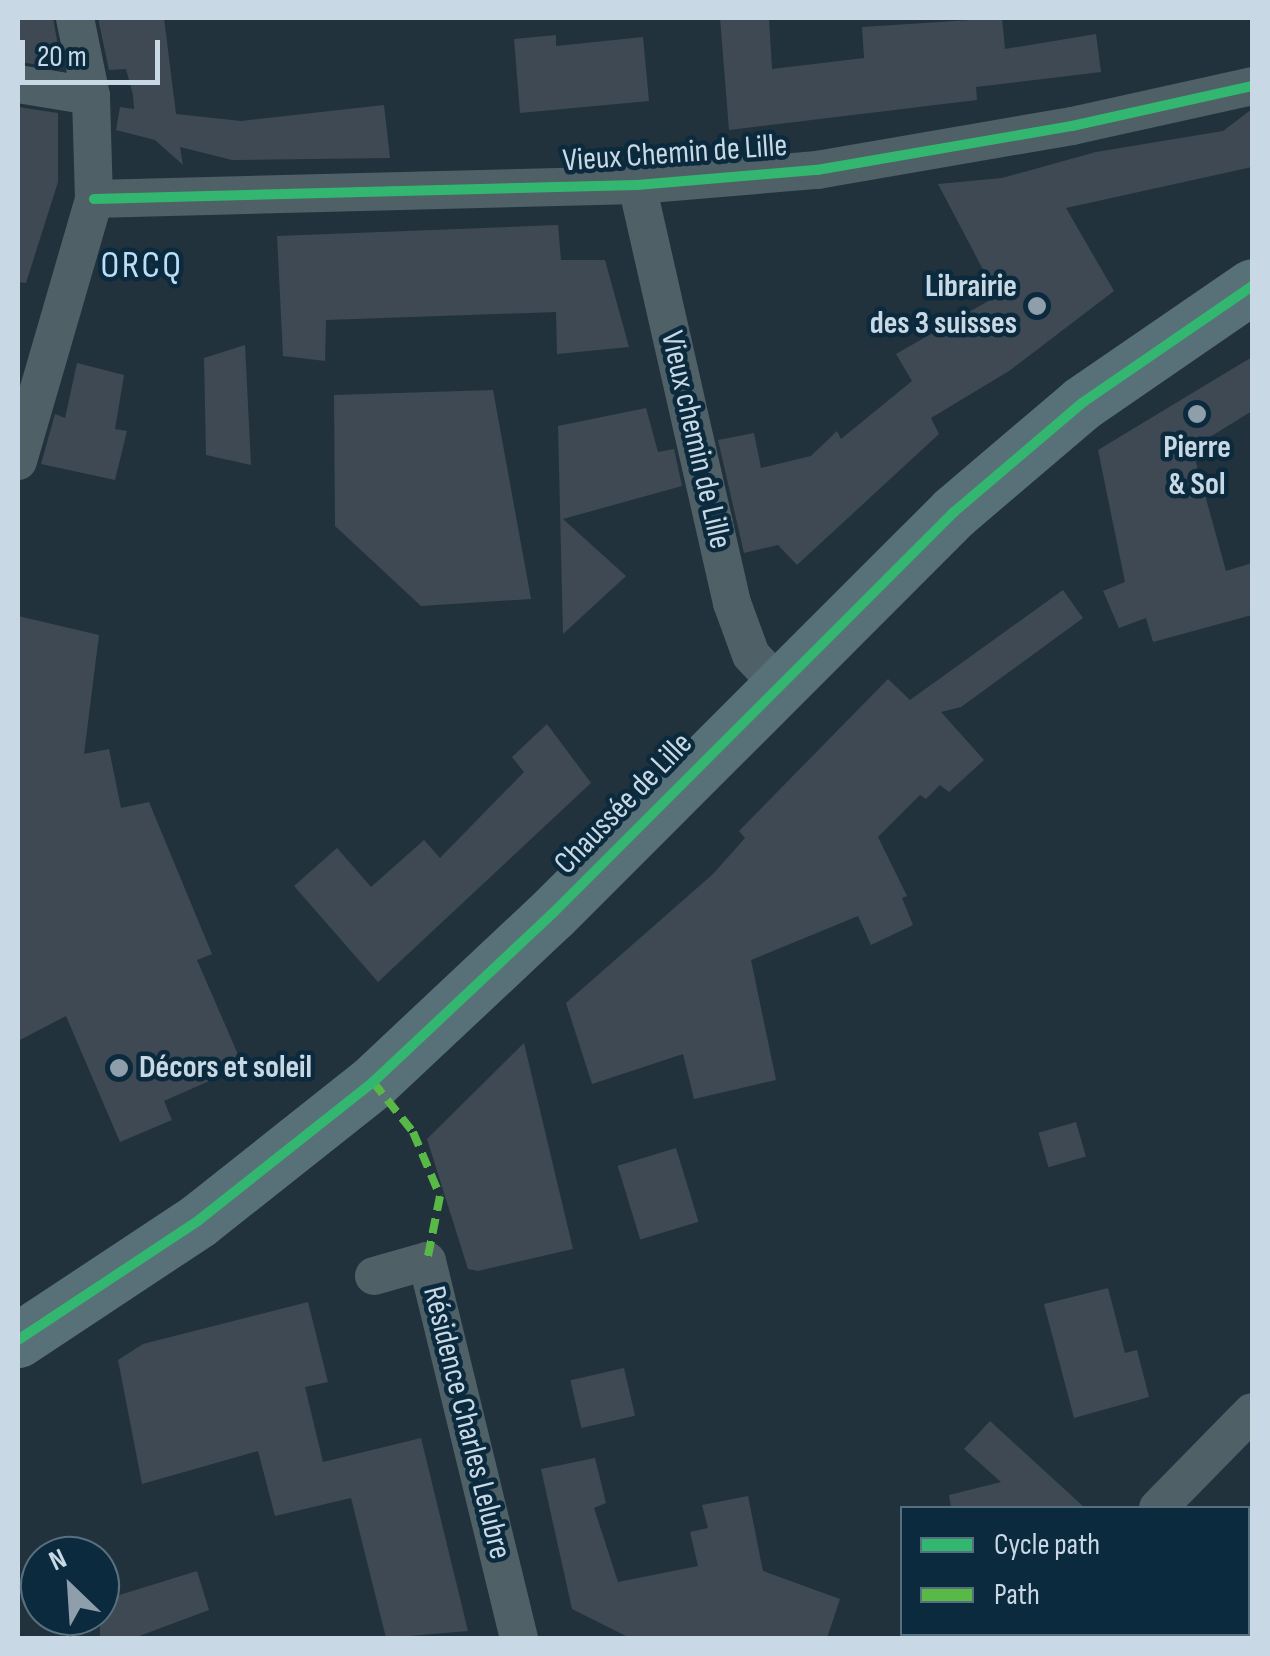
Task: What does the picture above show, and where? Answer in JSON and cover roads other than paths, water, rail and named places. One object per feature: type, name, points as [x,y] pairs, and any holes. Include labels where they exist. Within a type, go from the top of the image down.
[{"type":"main road","name":"Chaussée de Lille","points":[[18,1340],[200,1220],[373,1082],[552,914],[778,684],[1011,461],[1082,403],[1252,286]]},
{"type":"street","points":[[18,460],[94,199],[91,96],[76,18]]},
{"type":"street","points":[[18,84],[91,96]]},
{"type":"street","name":"Vieux Chemin de Lille","points":[[94,199],[637,184],[817,170],[1072,126],[1252,86]]},
{"type":"street","name":"Vieux chemin de Lille","points":[[637,184],[732,603],[752,655],[778,684]]},
{"type":"street","name":"Résidence Charles Lelubre","points":[[374,1276],[426,1261],[518,1638]]},
{"type":"street","points":[[1160,1506],[1252,1412]]},
{"type":"place","name":"Librairie des 3 suisses","points":[[1037,306]]},
{"type":"place","name":"Pierre & Sol","points":[[1197,414]]},
{"type":"place","name":"Décors et soleil","points":[[119,1068]]},
{"type":"district","name":"ORCQ","points":[[142,266]]}]
